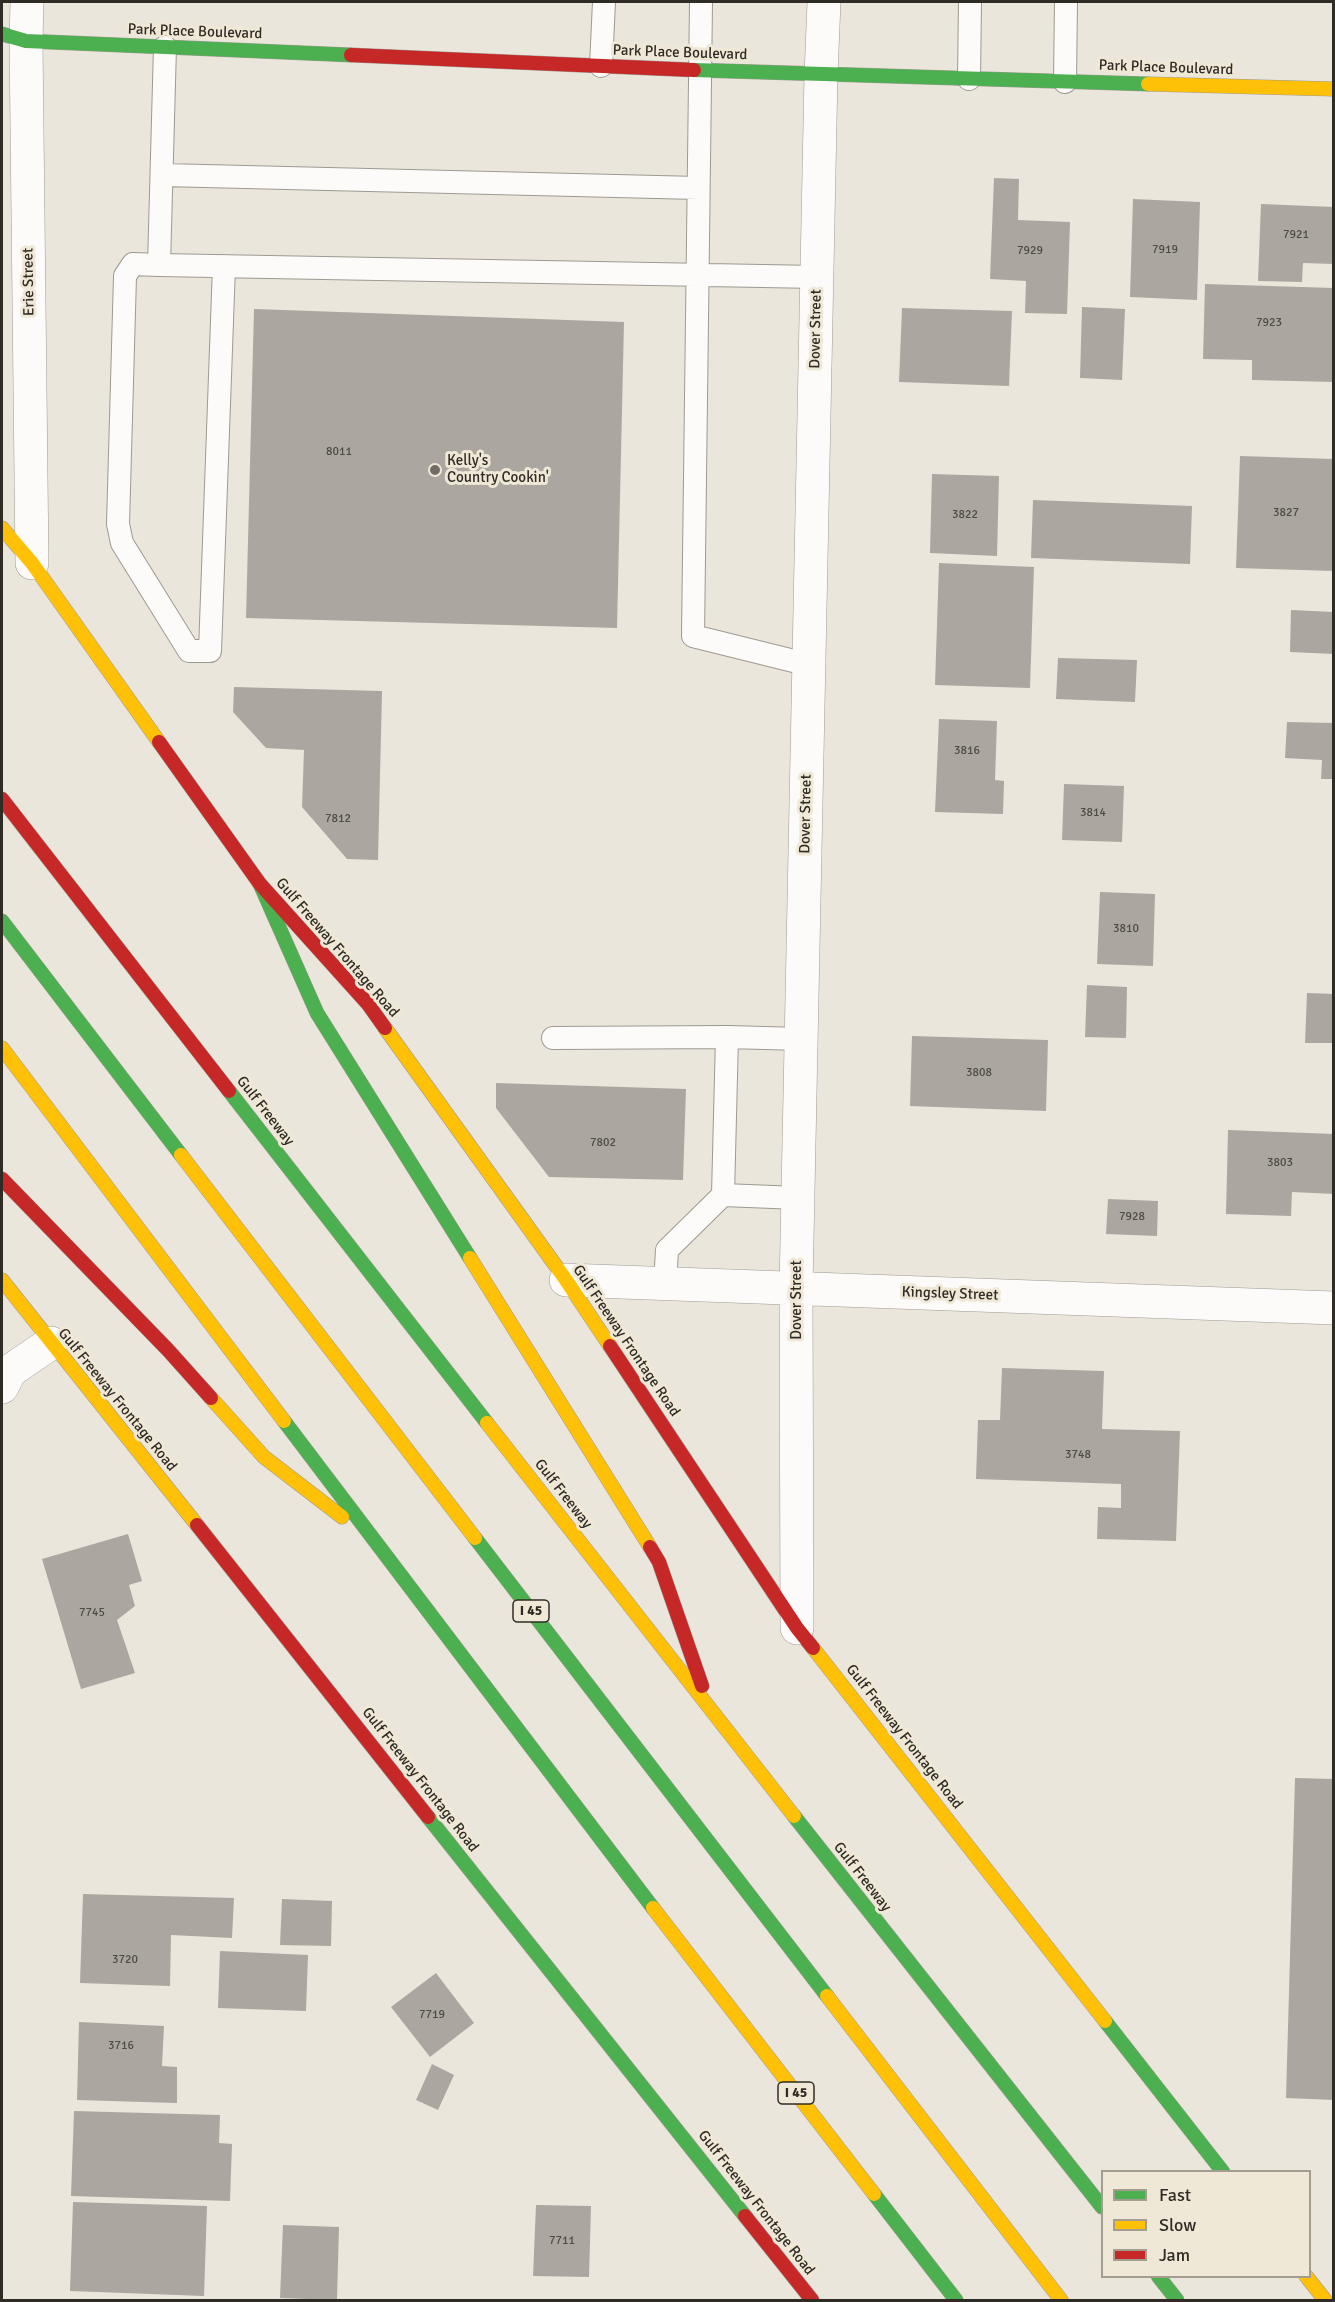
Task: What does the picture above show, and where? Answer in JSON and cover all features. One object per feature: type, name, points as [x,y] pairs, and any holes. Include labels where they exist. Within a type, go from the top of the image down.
[{"type":"main road","name":"Park Place Boulevard","points":[[12,42],[821,75],[1334,89]]},
{"type":"main road","name":"Gulf Freeway Frontage Road","points":[[2,528],[32,564],[260,884],[368,1004],[566,1280],[797,1628],[1221,2170]]},
{"type":"main road","name":"Gulf Freeway","points":[[2,799],[712,1713],[1101,2206]]},
{"type":"main road","points":[[260,884],[317,1013],[659,1562],[712,1713]]},
{"type":"main road","name":"I 45","points":[[2,921],[1061,2301]]},
{"type":"main road","name":"I 45","points":[[2,1048],[377,1545],[956,2301]]},
{"type":"main road","points":[[2,1179],[168,1350],[264,1457],[377,1545]]},
{"type":"main road","name":"Gulf Freeway Frontage Road","points":[[2,1280],[812,2301]]},
{"type":"main road","points":[[1159,2278],[1177,2301]]},
{"type":"main road","points":[[1307,2278],[1325,2301]]},
{"type":"street","name":"Erie Street","points":[[27,2],[12,42],[32,564]]},
{"type":"street","name":"Dover Street","points":[[797,1628],[796,1288],[824,2]]},
{"type":"street","name":"Kingsley Street","points":[[566,1280],[1334,1308]]},
{"type":"street","points":[[2,1387],[10,1371],[51,1343]]},
{"type":"lane","points":[[600,66],[604,2]]},
{"type":"lane","points":[[701,2],[693,636],[810,665]]},
{"type":"lane","points":[[969,79],[970,2]]},
{"type":"lane","points":[[1065,82],[1066,2]]},
{"type":"lane","points":[[159,265],[165,47]]},
{"type":"lane","points":[[163,175],[698,188]]},
{"type":"lane","points":[[224,266],[210,651],[189,651],[122,543],[118,524],[124,276],[133,264],[817,277]]},
{"type":"lane","points":[[664,1284],[668,1250],[723,1195],[727,1037]]},
{"type":"lane","points":[[552,1038],[802,1039]]},
{"type":"lane","points":[[723,1195],[798,1198]]},
{"type":"building","points":[[994,178],[1019,179],[1018,220],[1070,222],[1067,314],[1025,313],[1026,281],[990,279]]},
{"type":"building","points":[[1133,199],[1200,202],[1197,300],[1130,297]]},
{"type":"building","points":[[1261,204],[1334,207],[1334,264],[1303,263],[1302,282],[1258,281]]},
{"type":"building","points":[[1205,284],[1334,288],[1334,382],[1252,380],[1252,360],[1203,359]]},
{"type":"building","points":[[1082,307],[1125,309],[1122,380],[1080,378]]},
{"type":"building","points":[[902,308],[1012,311],[1009,386],[899,382]]},
{"type":"building","name":"Kelly's Country Cookin'","points":[[254,309],[624,322],[617,628],[246,618]]},
{"type":"building","points":[[1240,456],[1334,459],[1334,571],[1236,568]]},
{"type":"building","points":[[932,474],[999,476],[997,556],[930,553]]},
{"type":"building","points":[[1033,500],[1192,506],[1190,564],[1031,558]]},
{"type":"building","points":[[939,563],[1034,567],[1030,688],[935,685]]},
{"type":"building","points":[[1291,610],[1334,612],[1334,654],[1290,652]]},
{"type":"building","points":[[1058,658],[1137,660],[1135,702],[1056,699]]},
{"type":"building","points":[[234,687],[382,691],[378,860],[347,859],[302,807],[304,750],[266,748],[233,712]]},
{"type":"building","points":[[939,719],[997,721],[995,780],[1004,781],[1003,814],[935,812]]},
{"type":"building","points":[[1287,722],[1334,723],[1334,779],[1321,779],[1322,760],[1285,758]]},
{"type":"building","points":[[1064,784],[1124,786],[1122,842],[1062,840]]},
{"type":"building","points":[[1100,892],[1155,894],[1153,966],[1097,964]]},
{"type":"building","points":[[1087,985],[1127,987],[1126,1038],[1085,1037]]},
{"type":"building","points":[[1307,993],[1334,994],[1334,1043],[1305,1043]]},
{"type":"building","points":[[912,1036],[1048,1040],[1046,1111],[910,1106]]},
{"type":"building","points":[[496,1083],[686,1089],[683,1180],[549,1177],[496,1108]]},
{"type":"building","points":[[1228,1130],[1334,1134],[1334,1194],[1292,1192],[1291,1216],[1226,1214]]},
{"type":"building","points":[[1108,1199],[1158,1201],[1157,1236],[1106,1234]]},
{"type":"building","points":[[1002,1368],[1104,1371],[1102,1429],[1180,1431],[1176,1541],[1097,1539],[1098,1507],[1121,1508],[1121,1484],[976,1479],[978,1420],[1000,1420]]},
{"type":"building","points":[[128,1534],[142,1581],[129,1585],[135,1606],[117,1620],[135,1673],[81,1689],[42,1559]]},
{"type":"building","points":[[1295,1778],[1334,1779],[1334,2100],[1286,2098]]},
{"type":"building","points":[[83,1894],[234,1898],[232,1938],[171,1935],[170,1986],[80,1983]]},
{"type":"building","points":[[282,1899],[332,1901],[331,1946],[280,1945]]},
{"type":"building","points":[[220,1951],[308,1955],[306,2011],[218,2008]]},
{"type":"building","points":[[436,1973],[474,2023],[430,2057],[391,2007]]},
{"type":"building","points":[[79,2022],[164,2026],[162,2066],[177,2067],[177,2103],[77,2100]]},
{"type":"building","points":[[432,2064],[454,2075],[438,2110],[416,2100]]},
{"type":"building","points":[[74,2111],[220,2115],[219,2143],[232,2144],[230,2201],[71,2196]]},
{"type":"building","points":[[73,2202],[207,2206],[204,2296],[70,2291]]},
{"type":"building","points":[[536,2205],[591,2206],[589,2277],[533,2276]]},
{"type":"building","points":[[283,2225],[339,2227],[337,2300],[280,2298]]},
{"type":"traffic: fast","points":[[2,34],[26,41],[351,55]]},
{"type":"traffic: fast","points":[[694,70],[1148,84]]},
{"type":"traffic: fast","points":[[260,884],[317,1013],[470,1258]]},
{"type":"traffic: fast","points":[[2,921],[181,1155]]},
{"type":"traffic: fast","points":[[229,1091],[487,1423]]},
{"type":"traffic: fast","points":[[284,1421],[653,1908]]},
{"type":"traffic: fast","points":[[475,1538],[827,1996]]},
{"type":"traffic: fast","points":[[794,1816],[1101,2206]]},
{"type":"traffic: fast","points":[[428,1817],[745,2216]]},
{"type":"traffic: fast","points":[[1105,2021],[1221,2170]]},
{"type":"traffic: fast","points":[[874,2194],[956,2300]]},
{"type":"traffic: fast","points":[[1160,2278],[1177,2300]]},
{"type":"traffic: slow","points":[[1148,84],[1334,89]]},
{"type":"traffic: slow","points":[[2,528],[32,563],[159,742]]},
{"type":"traffic: slow","points":[[385,1028],[566,1280],[610,1346]]},
{"type":"traffic: slow","points":[[2,1048],[284,1421]]},
{"type":"traffic: slow","points":[[181,1155],[475,1538]]},
{"type":"traffic: slow","points":[[470,1258],[650,1547]]},
{"type":"traffic: slow","points":[[2,1280],[197,1525]]},
{"type":"traffic: slow","points":[[211,1398],[264,1457],[342,1517]]},
{"type":"traffic: slow","points":[[487,1423],[794,1816]]},
{"type":"traffic: slow","points":[[813,1648],[1105,2021]]},
{"type":"traffic: slow","points":[[653,1908],[874,2194]]},
{"type":"traffic: slow","points":[[827,1996],[1061,2300]]},
{"type":"traffic: slow","points":[[1308,2278],[1325,2300]]},
{"type":"traffic: jam","points":[[351,55],[694,70]]},
{"type":"traffic: jam","points":[[159,742],[260,884],[368,1004],[385,1028]]},
{"type":"traffic: jam","points":[[2,799],[229,1091]]},
{"type":"traffic: jam","points":[[2,1179],[168,1350],[211,1398]]},
{"type":"traffic: jam","points":[[610,1346],[797,1628],[813,1648]]},
{"type":"traffic: jam","points":[[197,1525],[428,1817]]},
{"type":"traffic: jam","points":[[650,1547],[659,1562],[702,1686]]},
{"type":"traffic: jam","points":[[745,2216],[812,2300]]},
{"type":"place","name":"Kelly's Country Cookin'","points":[[435,470]]}]
